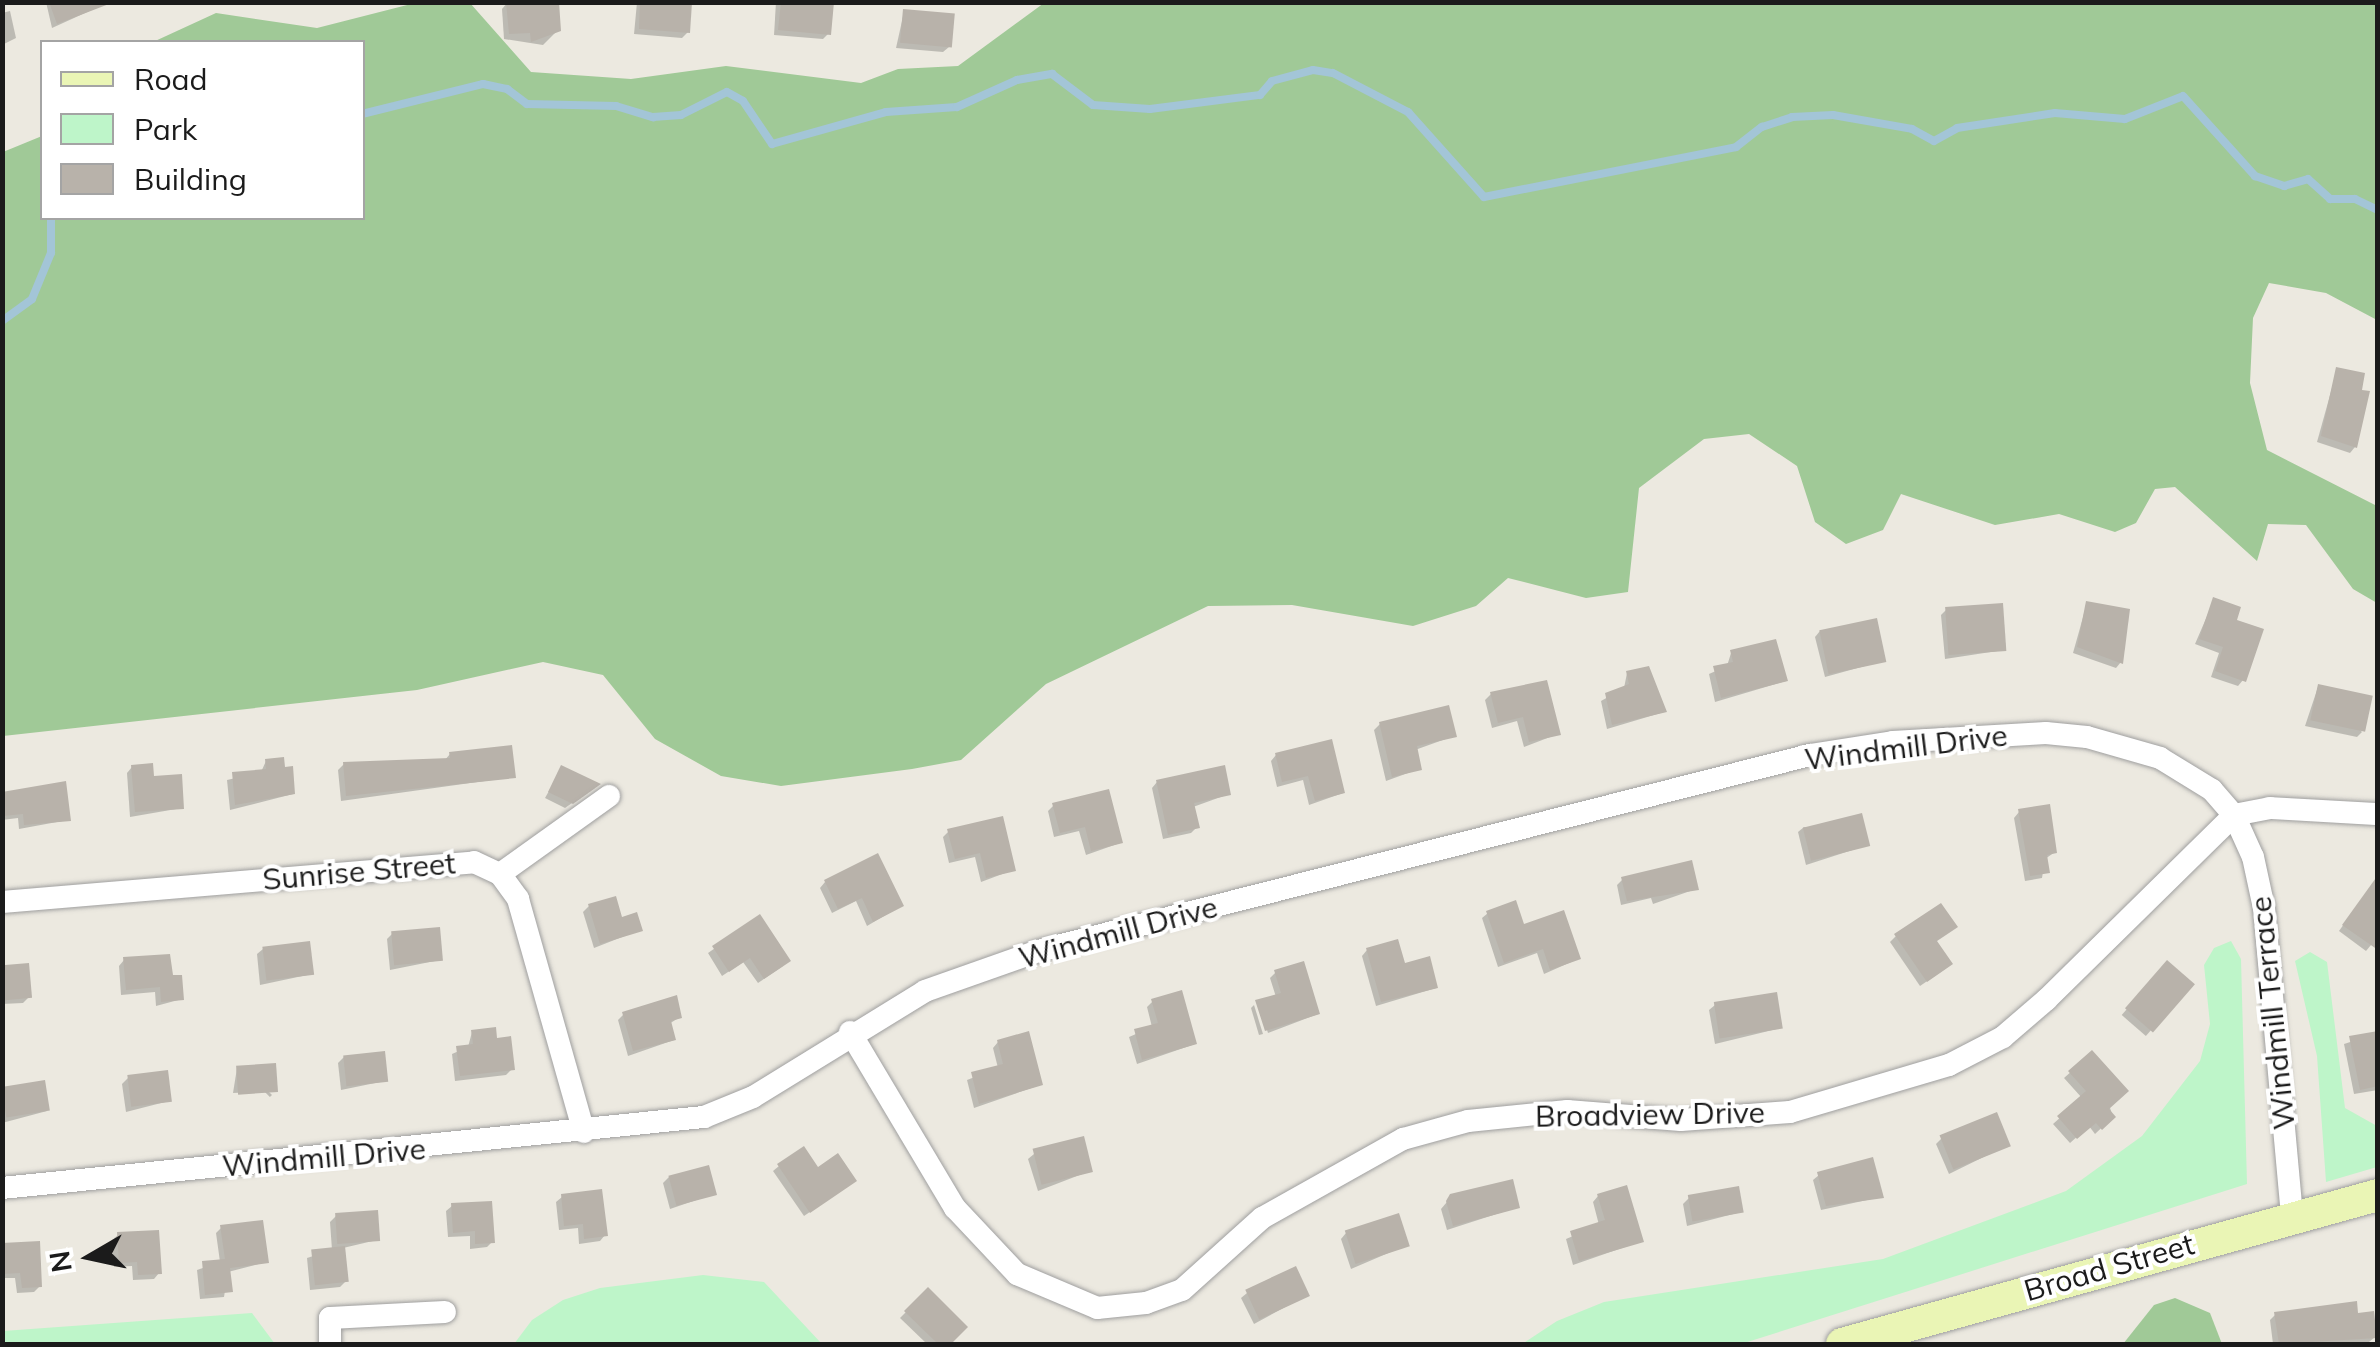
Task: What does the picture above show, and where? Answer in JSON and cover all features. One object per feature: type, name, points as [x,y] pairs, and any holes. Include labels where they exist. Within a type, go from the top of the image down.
[{"type":"street","name":"Windmill Drive","points":[[2,1188],[704,1117],[753,1097],[850,1032],[925,991],[1038,951],[1810,755],[1892,742],[1989,734],[2087,736],[2160,758],[2212,790],[2234,814]]},
{"type":"street","points":[[500,874],[609,796]]},
{"type":"street","points":[[2234,814],[2270,808],[2378,814]]},
{"type":"street","name":"Broadview Drive","points":[[850,1032],[955,1208],[1018,1274],[1098,1308],[1146,1302],[1182,1290],[1262,1218],[1403,1139],[1468,1122],[1567,1111],[1681,1120],[1790,1112],[1949,1065],[2003,1037],[2046,1000],[2234,814]]},
{"type":"street","name":"Windmill Terrace","points":[[2234,814],[2254,857],[2264,908],[2292,1216]]},
{"type":"street","name":"Sunrise Street","points":[[2,902],[474,862],[500,874],[518,899],[542,968],[584,1132]]},
{"type":"street","name":"Broad Street","points":[[1842,1344],[2292,1216],[2378,1196]]},
{"type":"street","points":[[330,1344],[330,1318],[445,1312]]},
{"type":"green space","points":[[415,3],[470,3],[531,72],[631,79],[726,66],[861,83],[898,69],[958,66],[1044,3],[2377,3],[2377,320],[2326,293],[2269,283],[2253,318],[2250,383],[2267,450],[2377,506],[2377,603],[2353,589],[2306,525],[2268,524],[2257,561],[2175,487],[2155,489],[2136,523],[2115,532],[2059,514],[1995,525],[1901,494],[1883,530],[1846,544],[1815,522],[1797,466],[1749,434],[1704,439],[1639,488],[1628,592],[1586,598],[1508,578],[1476,606],[1413,626],[1292,605],[1208,606],[1046,684],[961,760],[912,769],[781,786],[721,776],[655,739],[603,675],[543,662],[417,690],[3,736],[3,152],[40,137],[40,220],[365,220],[365,40],[157,40],[216,13],[317,28]]},
{"type":"green space","points":[[2231,941],[2241,959],[2247,1184],[1741,1344],[1522,1344],[1557,1321],[1604,1302],[1883,1259],[2066,1191],[2142,1136],[2200,1061],[2210,1024],[2204,965],[2214,948]]},
{"type":"green space","points":[[2310,952],[2327,962],[2345,1108],[2377,1126],[2377,1167],[2326,1182],[2317,1056],[2295,961]]},
{"type":"green space","points":[[703,1275],[764,1282],[822,1344],[514,1344],[532,1320],[563,1300],[600,1288]]},
{"type":"green space","points":[[2175,1298],[2210,1313],[2222,1344],[2123,1344],[2154,1305]]},
{"type":"green space","points":[[252,1313],[275,1344],[3,1344],[3,1331]]},
{"type":"building","points":[[49,2],[108,2],[109,4],[57,24]]},
{"type":"building","points":[[506,2],[559,2],[561,31],[531,42],[530,33],[509,34]]},
{"type":"building","points":[[640,2],[692,2],[690,33],[639,29]]},
{"type":"building","points":[[781,2],[834,2],[831,35],[778,30]]},
{"type":"building","points":[[903,9],[955,14],[952,47],[900,43]]},
{"type":"building","points":[[2336,367],[2365,373],[2362,390],[2370,391],[2357,448],[2321,436]]},
{"type":"building","points":[[2213,597],[2241,607],[2237,620],[2264,629],[2246,682],[2215,671],[2223,647],[2199,639]]},
{"type":"building","points":[[2086,601],[2130,609],[2123,664],[2077,647]]},
{"type":"building","points":[[2003,603],[2006,651],[1948,655],[1945,607]]},
{"type":"building","points":[[1877,618],[1886,662],[1829,674],[1819,630]]},
{"type":"building","points":[[1776,639],[1788,681],[1721,698],[1713,666],[1733,662],[1730,650]]},
{"type":"building","points":[[1649,666],[1667,712],[1612,725],[1605,693],[1629,684],[1626,671]]},
{"type":"building","points":[[1547,680],[1561,735],[1529,742],[1523,717],[1498,723],[1490,692]]},
{"type":"building","points":[[2318,684],[2373,696],[2365,732],[2310,720]]},
{"type":"building","points":[[1449,705],[1457,737],[1417,746],[1422,770],[1392,777],[1379,722]]},
{"type":"building","points":[[1332,739],[1345,793],[1315,801],[1308,776],[1282,782],[1275,753]]},
{"type":"building","points":[[512,745],[516,778],[346,796],[343,762],[450,758],[449,752]]},
{"type":"building","points":[[284,757],[285,767],[293,766],[295,794],[235,805],[232,772],[266,769],[265,759]]},
{"type":"building","points":[[153,763],[154,776],[182,774],[184,809],[135,812],[131,765]]},
{"type":"building","points":[[561,765],[601,784],[573,804],[548,792]]},
{"type":"building","points":[[1225,765],[1231,795],[1194,803],[1200,828],[1168,835],[1156,780]]},
{"type":"building","points":[[66,781],[71,821],[24,825],[23,814],[3,816],[2,792]]},
{"type":"building","points":[[1109,789],[1123,843],[1091,851],[1085,827],[1060,833],[1052,803]]},
{"type":"building","points":[[2050,804],[2057,853],[2047,855],[2050,873],[2030,876],[2018,809]]},
{"type":"building","points":[[1862,813],[1870,846],[1811,861],[1803,828]]},
{"type":"building","points":[[1003,816],[1016,871],[986,878],[980,853],[955,859],[947,829]]},
{"type":"building","points":[[878,853],[904,906],[873,922],[862,898],[838,909],[824,880]]},
{"type":"building","points":[[1692,860],[1699,890],[1627,901],[1621,877]]},
{"type":"building","points":[[2378,875],[2378,950],[2342,925]]},
{"type":"building","points":[[616,896],[622,917],[637,912],[643,931],[600,944],[588,904]]},
{"type":"building","points":[[1516,900],[1524,924],[1564,910],[1581,959],[1550,970],[1543,949],[1504,963],[1486,911]]},
{"type":"building","points":[[1941,903],[1958,927],[1937,941],[1953,964],[1927,982],[1894,934]]},
{"type":"building","points":[[760,914],[791,961],[764,979],[750,958],[729,972],[712,946]]},
{"type":"building","points":[[440,927],[443,961],[394,965],[391,931]]},
{"type":"building","points":[[1398,939],[1405,963],[1430,956],[1438,988],[1381,1002],[1366,948]]},
{"type":"building","points":[[310,941],[314,975],[267,981],[262,947]]},
{"type":"building","points":[[170,954],[173,975],[182,975],[184,1000],[161,1002],[160,987],[126,990],[123,957]]},
{"type":"building","points":[[2167,960],[2195,984],[2153,1033],[2125,1008]]},
{"type":"building","points":[[1304,961],[1320,1014],[1265,1031],[1255,1000],[1281,993],[1274,970]]},
{"type":"building","points":[[29,963],[32,998],[5,1000],[2,965]]},
{"type":"building","points":[[1182,990],[1197,1044],[1142,1060],[1134,1029],[1158,1023],[1151,999]]},
{"type":"building","points":[[1777,992],[1783,1029],[1720,1039],[1714,1002]]},
{"type":"building","points":[[677,995],[682,1018],[671,1021],[676,1040],[633,1051],[622,1012]]},
{"type":"building","points":[[496,1027],[497,1038],[511,1036],[515,1070],[460,1076],[456,1046],[473,1044],[471,1030]]},
{"type":"building","points":[[1029,1031],[1043,1085],[979,1104],[971,1072],[1003,1064],[997,1040]]},
{"type":"building","points":[[2378,1031],[2378,1086],[2360,1090],[2349,1036]]},
{"type":"building","points":[[2092,1050],[2129,1091],[2109,1109],[2116,1117],[2102,1130],[2096,1123],[2077,1139],[2057,1116],[2086,1091],[2068,1071]]},
{"type":"building","points":[[385,1051],[388,1082],[346,1086],[343,1055]]},
{"type":"building","points":[[276,1063],[278,1092],[238,1095],[236,1066]]},
{"type":"building","points":[[168,1070],[172,1102],[131,1107],[127,1075]]},
{"type":"building","points":[[45,1080],[50,1111],[6,1118],[2,1087]]},
{"type":"building","points":[[1997,1112],[2011,1146],[1953,1170],[1940,1135]]},
{"type":"building","points":[[1084,1136],[1093,1172],[1042,1185],[1033,1149]]},
{"type":"building","points":[[804,1146],[818,1167],[838,1153],[857,1181],[810,1213],[777,1164]]},
{"type":"building","points":[[1873,1157],[1884,1198],[1826,1206],[1817,1172]]},
{"type":"building","points":[[709,1165],[717,1195],[676,1206],[668,1176]]},
{"type":"building","points":[[1513,1179],[1520,1208],[1453,1226],[1446,1201],[1450,1194]]},
{"type":"building","points":[[1627,1185],[1644,1242],[1579,1261],[1570,1231],[1605,1220],[1597,1194]]},
{"type":"building","points":[[1739,1186],[1744,1213],[1692,1222],[1688,1195]]},
{"type":"building","points":[[602,1189],[608,1236],[584,1239],[583,1224],[564,1226],[561,1194]]},
{"type":"building","points":[[492,1201],[495,1243],[475,1244],[475,1231],[453,1233],[451,1203]]},
{"type":"building","points":[[378,1210],[380,1241],[337,1244],[335,1213]]},
{"type":"building","points":[[1399,1213],[1410,1246],[1356,1264],[1345,1231]]},
{"type":"building","points":[[263,1220],[269,1263],[230,1268],[233,1292],[205,1295],[202,1261],[225,1259],[220,1225]]},
{"type":"building","points":[[159,1230],[162,1274],[138,1275],[137,1262],[119,1263],[117,1232]]},
{"type":"building","points":[[40,1241],[42,1287],[22,1288],[20,1273],[2,1274],[2,1243]]},
{"type":"building","points":[[345,1246],[349,1282],[315,1285],[311,1250]]},
{"type":"building","points":[[1296,1266],[1310,1296],[1259,1320],[1245,1290]]},
{"type":"building","points":[[928,1287],[968,1327],[951,1344],[938,1344],[904,1311]]},
{"type":"building","points":[[2357,1301],[2358,1313],[2374,1311],[2377,1338],[2279,1344],[2274,1312]]},
{"type":"waterway","points":[[365,113],[483,84],[507,89],[527,104],[616,106],[653,117],[681,115],[727,92],[743,101],[772,144],[886,112],[957,107],[1017,80],[1052,74],[1093,105],[1150,109],[1260,95],[1272,81],[1313,70],[1333,73],[1408,112],[1484,197],[1736,147],[1762,127],[1792,117],[1833,115],[1912,129],[1934,141],[1957,128],[2055,113],[2125,119],[2183,96],[2255,176],[2284,186],[2308,179],[2330,199],[2355,199],[2378,210]]},
{"type":"waterway","points":[[2,321],[32,299],[51,253],[51,220]]}]
